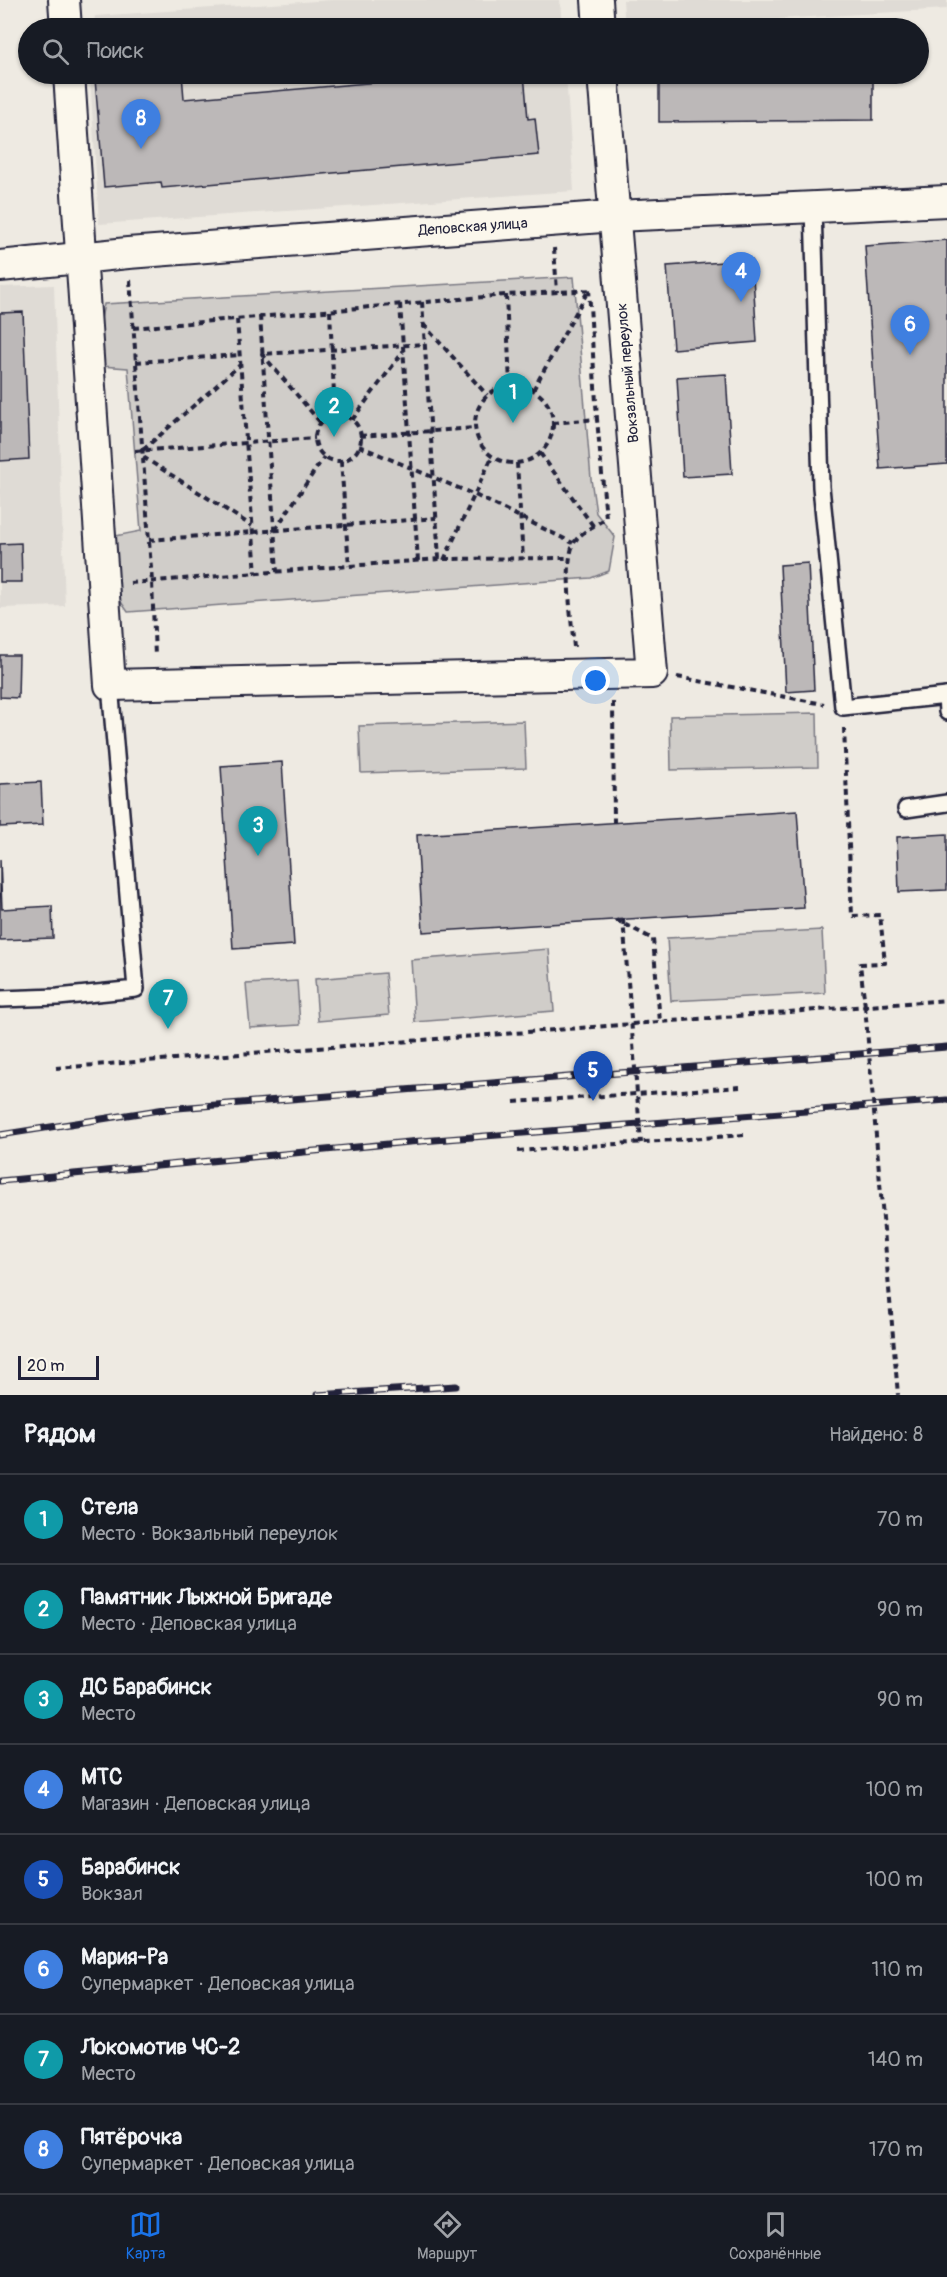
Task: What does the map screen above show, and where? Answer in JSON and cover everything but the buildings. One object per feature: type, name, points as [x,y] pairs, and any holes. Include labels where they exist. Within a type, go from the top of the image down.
[{"type":"street","points":[[64,0],[65,18]]},
{"type":"street","points":[[597,0],[598,18]]},
{"type":"street","points":[[70,84],[110,685],[652,673]]},
{"type":"street","name":"Вокзальный переулок","points":[[604,84],[652,673]]},
{"type":"street","name":"Деповская улица","points":[[0,266],[128,253],[615,216],[947,201]]},
{"type":"lane","points":[[813,207],[822,487],[843,707],[947,701]]},
{"type":"lane","points":[[0,999],[58,997],[136,989],[110,685]]},
{"type":"lane","points":[[906,809],[947,803]]},
{"type":"path","points":[[552,221],[557,292]]},
{"type":"path","points":[[128,253],[152,582],[156,684]]},
{"type":"path","points":[[533,390],[589,289]]},
{"type":"path","points":[[576,674],[569,558],[573,543],[606,518],[589,289]]},
{"type":"path","points":[[133,328],[506,295],[589,289],[621,291]]},
{"type":"path","points":[[506,295],[510,385]]},
{"type":"path","points":[[422,302],[439,559]]},
{"type":"path","points":[[400,304],[418,561]]},
{"type":"path","points":[[330,310],[335,415]]},
{"type":"path","points":[[260,316],[278,572]]},
{"type":"path","points":[[237,319],[256,574]]},
{"type":"path","points":[[423,324],[488,395]]},
{"type":"path","points":[[262,354],[425,344]]},
{"type":"path","points":[[352,420],[403,352]]},
{"type":"path","points":[[262,354],[320,422]]},
{"type":"path","points":[[136,362],[240,355]]},
{"type":"path","points":[[142,451],[241,364]]},
{"type":"path","points":[[510,385],[533,390],[543,398],[549,408],[553,423],[548,443],[540,453],[530,460],[517,463],[504,462],[492,457],[483,448],[475,428],[480,404],[498,388],[510,385]]},
{"type":"path","points":[[335,415],[352,420],[358,427],[360,436],[359,446],[354,454],[341,461],[324,457],[316,447],[315,438],[320,422],[335,415]]},
{"type":"path","points":[[553,423],[597,419]]},
{"type":"path","points":[[360,436],[475,428]]},
{"type":"path","points":[[135,451],[315,438]]},
{"type":"path","points":[[359,446],[475,495],[573,543]]},
{"type":"path","points":[[540,453],[594,527]]},
{"type":"path","points":[[143,457],[253,526]]},
{"type":"path","points":[[274,531],[324,457]]},
{"type":"path","points":[[444,561],[492,457]]},
{"type":"path","points":[[341,461],[349,566]]},
{"type":"path","points":[[517,463],[523,559]]},
{"type":"path","points":[[149,540],[436,518]]},
{"type":"path","points":[[104,585],[439,559],[444,561],[569,558]]},
{"type":"path","points":[[652,673],[843,707],[852,916],[880,915],[885,963],[860,964],[898,1395]]},
{"type":"path","points":[[612,674],[614,822]]},
{"type":"path","points":[[623,919],[641,1143]]},
{"type":"path","points":[[616,920],[653,939],[660,1022]]},
{"type":"path","points":[[56,1068],[947,1000]]},
{"type":"path","points":[[514,1102],[741,1087]]},
{"type":"path","points":[[518,1151],[744,1135]]},
{"type":"shaded area","points":[[331,0],[560,0],[561,18],[95,18],[95,16]]},
{"type":"shaded area","points":[[623,0],[947,0],[947,9],[794,18],[624,18]]},
{"type":"shaded area","points":[[91,84],[567,84],[574,191],[99,224]]},
{"type":"shaded area","points":[[574,277],[591,479],[596,513],[615,537],[609,571],[591,578],[128,612],[119,599],[110,537],[141,531],[128,368],[101,366],[99,329],[104,304]]},
{"type":"shaded area","points":[[54,285],[65,606],[0,608],[0,287]]},
{"type":"shaded area","points":[[817,713],[818,767],[671,770],[670,716]]},
{"type":"shaded area","points":[[524,721],[526,768],[361,773],[359,726]]},
{"type":"shaded area","points":[[822,930],[825,993],[671,1001],[667,938]]},
{"type":"shaded area","points":[[549,949],[554,1011],[415,1022],[411,960]]},
{"type":"shaded area","points":[[385,973],[389,1015],[318,1021],[315,979]]},
{"type":"shaded area","points":[[297,981],[300,1025],[250,1028],[246,984]]},
{"type":"railway","points":[[0,1135],[165,1109],[947,1047]]},
{"type":"railway","points":[[0,1181],[409,1142],[947,1100]]},
{"type":"railway","points":[[317,1395],[456,1386]]},
{"type":"place","name":"Пятёрочка","points":[[141,149]]},
{"type":"place","name":"МТС","points":[[741,302]]},
{"type":"place","name":"Мария-Ра","points":[[910,355]]},
{"type":"place","name":"Стела","points":[[513,423]]},
{"type":"place","name":"Памятник Лыжной Бригаде","points":[[334,437]]},
{"type":"place","name":"ДС Барабинск","points":[[258,856]]},
{"type":"place","name":"Локомотив ЧС-2","points":[[168,1029]]},
{"type":"place","name":"Барабинск","points":[[593,1101]]}]
